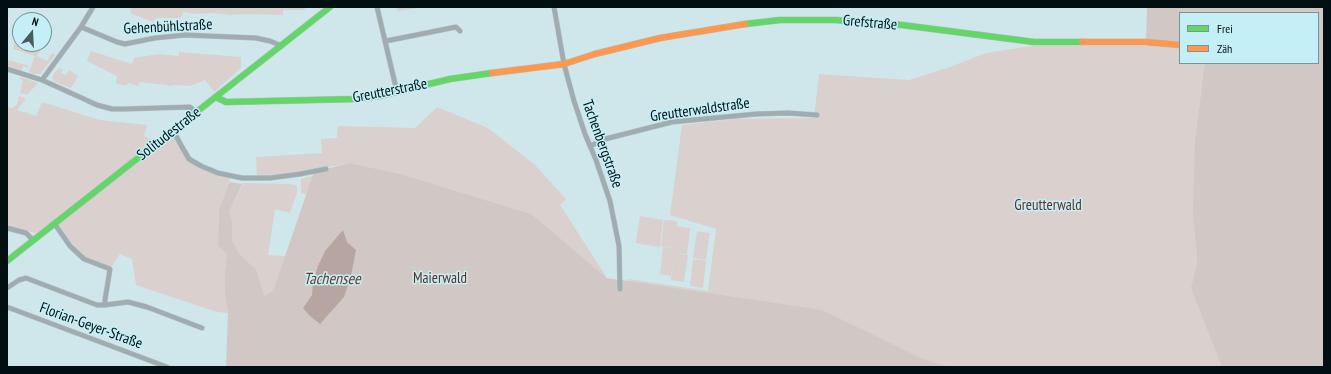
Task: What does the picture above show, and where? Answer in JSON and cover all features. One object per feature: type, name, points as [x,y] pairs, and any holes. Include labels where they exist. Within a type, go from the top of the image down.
[{"type":"street","points":[[42,80],[81,27],[92,7]]},
{"type":"street","name":"Solitudestraße","points":[[7,261],[330,7]]},
{"type":"street","points":[[377,7],[386,40],[397,92]]},
{"type":"street","name":"Tachenbergstraße","points":[[554,7],[564,64],[578,112],[610,201],[619,246],[620,289]]},
{"type":"street","name":"Grefstraße","points":[[564,64],[595,54],[660,38],[725,27],[780,20],[835,20],[895,25],[1034,42],[1146,42],[1179,45]]},
{"type":"street","name":"Gehenbühlstraße","points":[[81,27],[125,44],[155,38],[185,35],[256,38],[270,41],[282,46]]},
{"type":"street","points":[[386,40],[456,27],[460,30]]},
{"type":"street","name":"Greutterstraße","points":[[216,97],[226,102],[355,99],[397,92],[450,79],[564,64]]},
{"type":"street","points":[[7,69],[42,80],[84,99],[112,109],[124,110],[190,107],[196,112]]},
{"type":"street","name":"Greutterwaldstraße","points":[[590,146],[605,139],[672,122],[756,114],[788,113],[817,115]]},
{"type":"street","points":[[173,130],[189,158],[201,166],[218,173],[242,178],[270,178],[300,174],[326,168]]},
{"type":"street","points":[[54,223],[70,246],[84,259],[110,269],[105,305]]},
{"type":"street","points":[[7,228],[26,233],[33,240]]},
{"type":"street","points":[[7,288],[19,280],[26,278],[97,305],[128,302],[147,307],[202,328]]},
{"type":"street","name":"Florian-Geyer-Straße","points":[[7,307],[167,367]]},
{"type":"green space","points":[[131,7],[305,7],[305,10],[283,10],[283,15],[231,15],[213,13],[195,14],[183,12],[181,18],[156,18],[153,22],[130,13]]},
{"type":"green space","points":[[397,7],[426,7],[397,11]]},
{"type":"green space","points":[[1147,7],[1324,7],[1324,367],[1222,367],[1191,288],[1197,265],[1193,213],[1195,142],[1205,64],[1319,64],[1319,12],[1179,12],[1179,45],[1146,42]]},
{"type":"green space","name":"Greutterwald","points":[[1150,7],[1324,7],[1324,367],[227,367],[256,269],[241,256],[232,241],[232,221],[229,212],[243,183],[291,184],[297,186],[297,193],[290,213],[275,209],[268,255],[285,256],[277,281],[326,199],[301,193],[301,179],[350,166],[531,214],[401,174],[351,163],[301,172],[257,176],[256,157],[322,153],[321,139],[337,138],[338,126],[415,128],[437,107],[488,128],[535,165],[566,199],[560,205],[607,278],[564,242],[624,297],[628,279],[708,291],[716,229],[670,215],[682,125],[735,119],[814,118],[819,74],[909,80],[950,67],[986,53],[1032,46],[1148,46]]},
{"type":"green space","points":[[91,51],[132,64],[134,58],[159,54],[179,56],[179,52],[241,57],[241,68],[214,92],[205,80],[190,86],[172,86],[140,82],[138,86],[128,83],[126,86],[116,83],[117,76],[87,61]]},
{"type":"green space","points":[[22,52],[40,52],[37,56],[47,61],[52,53],[55,55],[40,74],[33,74],[29,72],[35,56]]},
{"type":"green space","points":[[9,60],[29,66],[28,68],[23,66],[22,71],[7,66]]},
{"type":"green space","points":[[59,68],[63,70],[61,73],[66,75],[69,70],[78,76],[71,88],[54,81],[52,78]]},
{"type":"green space","points":[[20,77],[38,83],[27,95],[20,93],[23,80],[20,79]]},
{"type":"green space","points":[[19,96],[25,98],[25,100],[17,110],[36,116],[42,102],[100,120],[147,125],[144,136],[152,139],[143,148],[147,150],[173,130],[189,159],[201,166],[230,178],[219,210],[218,246],[227,254],[225,292],[228,313],[217,312],[136,285],[132,259],[120,254],[111,267],[87,258],[73,245],[57,226],[35,233],[7,225],[7,107],[12,108],[17,104]]},
{"type":"green space","name":"Maierwald","points":[[350,163],[401,174],[531,214],[607,278],[822,310],[923,359],[948,367],[226,367],[228,313],[225,293],[225,271],[227,254],[218,246],[219,210],[229,182],[242,184],[229,212],[232,221],[232,241],[241,256],[256,269],[264,296],[273,291],[314,172]],"holes":[[[343,230],[347,242],[356,250],[351,276],[344,297],[320,324],[303,308],[312,295],[318,266],[325,251]]]},
{"type":"green space","points":[[640,216],[663,220],[660,247],[636,243]]},
{"type":"green space","points":[[664,220],[677,221],[677,226],[690,228],[687,254],[674,253],[671,276],[660,274],[663,247],[674,248],[661,246]]},
{"type":"green space","points":[[697,231],[710,233],[706,260],[693,258]]},
{"type":"green space","points":[[674,253],[688,255],[684,282],[671,280]]},
{"type":"green space","points":[[693,259],[706,261],[703,288],[690,286]]},
{"type":"water","name":"Tachensee","points":[[343,230],[347,242],[356,250],[351,276],[344,297],[320,324],[303,308],[312,295],[313,282],[325,251]]},
{"type":"traffic: fast","points":[[7,261],[330,7]]},
{"type":"traffic: fast","points":[[745,24],[780,20],[835,20],[902,25],[1034,42],[1082,42]]},
{"type":"traffic: fast","points":[[216,97],[226,102],[355,99],[379,96],[450,79],[492,73]]},
{"type":"traffic: slow","points":[[492,73],[564,64],[595,54],[660,38],[745,24]]},
{"type":"traffic: slow","points":[[1082,42],[1146,42],[1179,45]]}]
